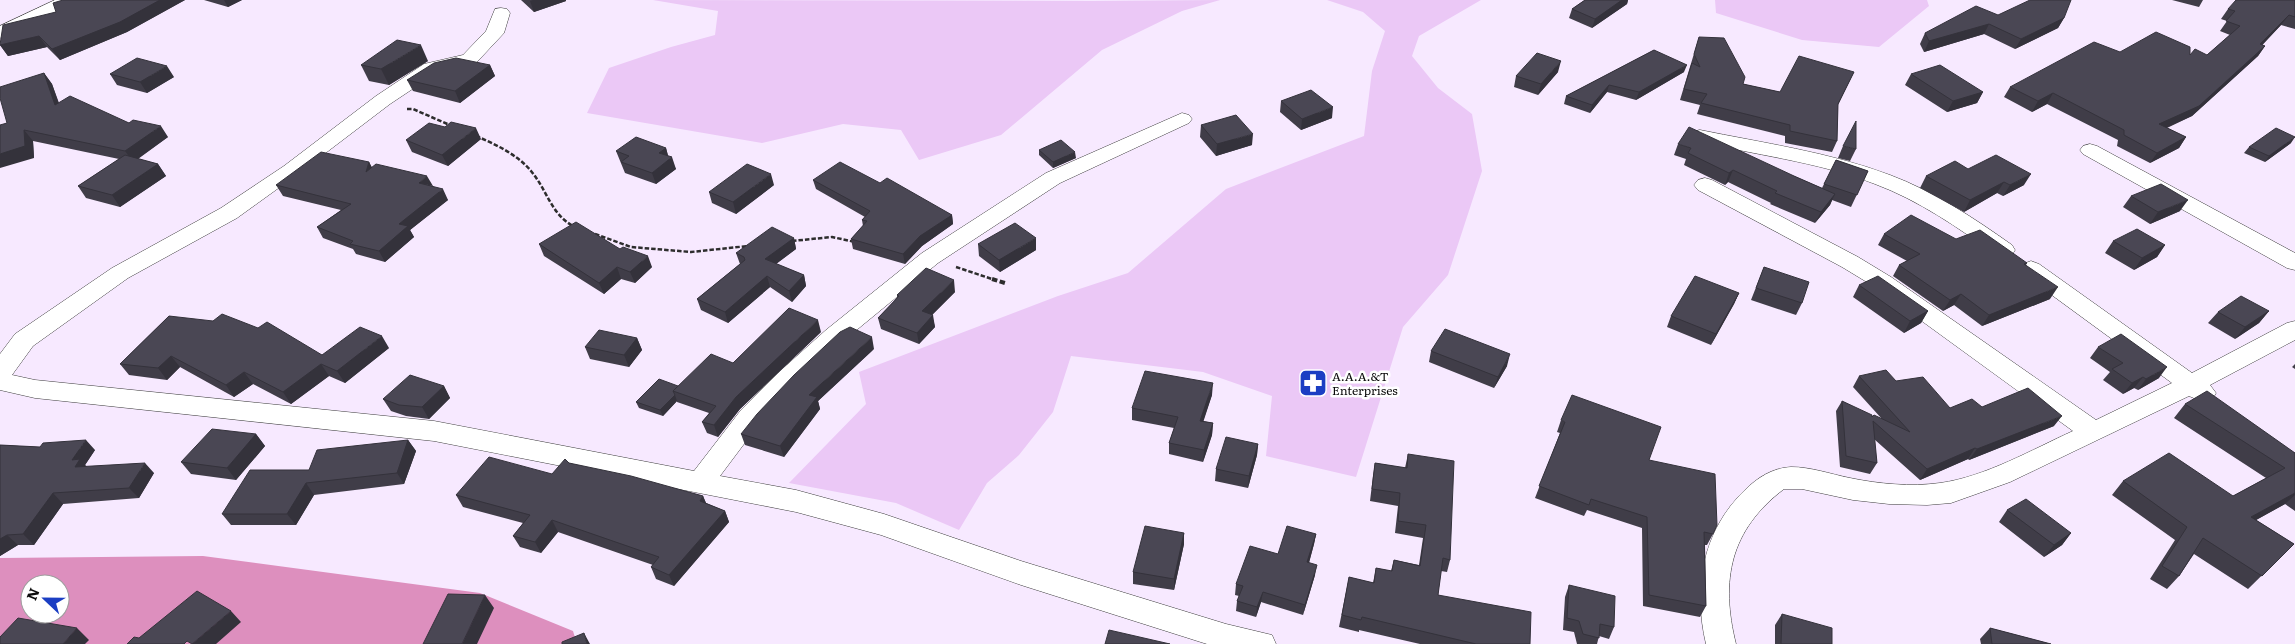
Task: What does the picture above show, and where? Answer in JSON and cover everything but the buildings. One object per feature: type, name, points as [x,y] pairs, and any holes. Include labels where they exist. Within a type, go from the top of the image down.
[{"type":"street","points":[[0,33],[69,0]]},
{"type":"street","points":[[0,372],[24,340],[120,273],[229,213],[291,170],[383,100],[431,68],[469,59],[495,33],[501,13]]},
{"type":"street","points":[[700,483],[750,417],[787,379],[834,336],[930,258],[1053,178],[1182,119]]},
{"type":"street","points":[[1700,136],[1841,166],[1883,180],[1910,193],[1990,240],[2220,405]]},
{"type":"street","points":[[2090,150],[2295,262]]},
{"type":"street","points":[[1705,185],[1850,262],[1883,282],[2094,432]]},
{"type":"street","points":[[1721,644],[1713,605],[1719,558],[1732,524],[1756,496],[1778,479],[1814,479],[1851,489],[1892,494],[1950,492],[1981,483],[2192,386],[2295,329]]},
{"type":"street","points":[[0,381],[35,390],[434,431],[796,501],[884,525],[1020,573],[1226,637],[1261,644]]},
{"type":"path","points":[[403,110],[413,108],[458,128]]},
{"type":"path","points":[[473,135],[496,144],[531,170],[563,222],[580,228]]},
{"type":"path","points":[[589,232],[632,247],[691,252],[757,245]]},
{"type":"path","points":[[785,242],[832,237],[861,243]]},
{"type":"path","points":[[930,258],[1005,283]]},
{"type":"shaded area","points":[[653,0],[1220,0],[1182,11],[1102,50],[1001,135],[919,160],[901,130],[843,124],[762,143],[587,113],[609,68],[671,47],[715,35],[718,11]]},
{"type":"shaded area","points":[[1327,0],[1481,0],[1419,36],[1412,56],[1438,88],[1472,114],[1482,171],[1448,275],[1403,327],[1356,477],[1266,456],[1272,396],[1203,372],[1071,356],[1053,412],[1019,455],[987,483],[959,530],[896,503],[789,483],[866,404],[859,372],[1058,296],[1128,273],[1226,189],[1364,136],[1372,71],[1385,31],[1363,12]]},
{"type":"shaded area","points":[[1715,0],[1927,0],[1929,6],[1879,47],[1802,40],[1716,13]]},
{"type":"shaded area","points":[[203,556],[480,593],[573,631],[577,644],[0,644],[0,558]]},
{"type":"place","name":"A.A.A.&T Enterprises","points":[[1313,383]]}]
